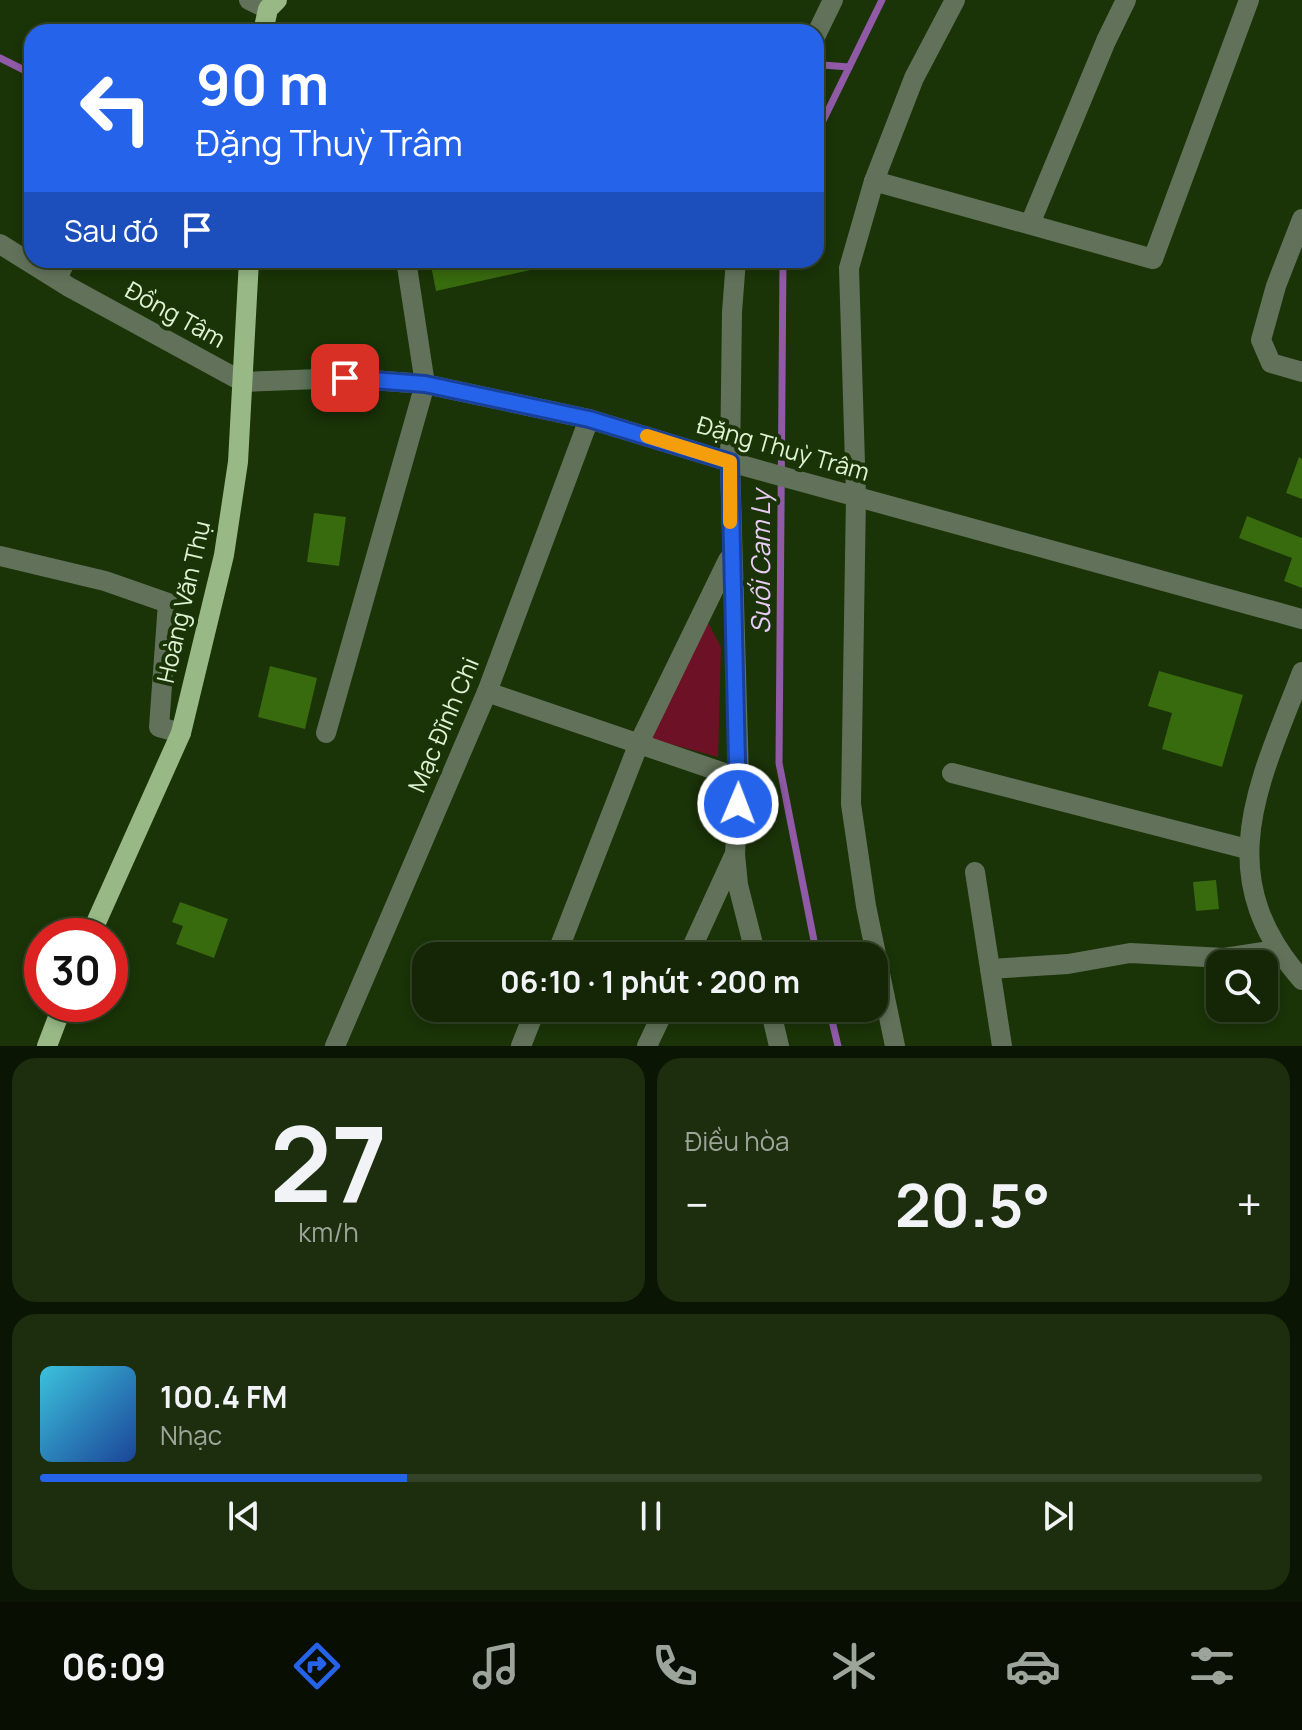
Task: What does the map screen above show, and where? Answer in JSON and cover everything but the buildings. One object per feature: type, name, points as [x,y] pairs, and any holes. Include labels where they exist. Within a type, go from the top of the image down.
[{"type":"main road","points":[[266,24],[273,4]]},
{"type":"main road","name":"Hoàng Văn Thụ","points":[[98,918],[181,733],[224,555],[237,470],[249,268]]},
{"type":"main road","points":[[47,1046],[56,1022]]},
{"type":"street","points":[[249,0],[273,4]]},
{"type":"street","points":[[821,24],[833,0]]},
{"type":"street","points":[[895,1046],[866,906],[851,804],[856,496],[849,268],[874,181],[914,78],[955,0]]},
{"type":"street","points":[[1030,224],[1126,0]]},
{"type":"street","points":[[874,181],[1153,259],[1249,0]]},
{"type":"street","points":[[1302,219],[1276,286],[1261,340],[1271,363],[1302,372]]},
{"type":"street","name":"Đồng Tâm","points":[[0,244],[24,259]]},
{"type":"street","name":"Đồng Tâm","points":[[39,268],[243,382]]},
{"type":"street","points":[[57,279],[62,268]]},
{"type":"street","points":[[326,733],[425,384],[407,268]]},
{"type":"street","points":[[735,268],[730,462],[730,555],[739,778],[735,854],[738,885],[752,942]]},
{"type":"street","name":"Đặng Thuỳ Trâm","points":[[243,382],[345,378],[425,384],[589,419],[730,462],[1302,619]]},
{"type":"street","name":"Mạc Đĩnh Chi","points":[[335,1046],[487,692],[589,419]]},
{"type":"street","points":[[561,942],[639,743],[730,555]]},
{"type":"street","points":[[0,556],[105,581],[168,603],[159,727],[181,733]]},
{"type":"street","points":[[1276,950],[1255,896],[1247,849],[1254,796],[1302,672]]},
{"type":"street","points":[[487,692],[739,778]]},
{"type":"street","points":[[952,773],[1247,849]]},
{"type":"street","points":[[694,942],[735,854]]},
{"type":"street","points":[[975,872],[1002,1046]]},
{"type":"street","points":[[1278,952],[1302,980]]},
{"type":"street","points":[[990,969],[1068,964],[1130,953],[1206,957]]},
{"type":"street","points":[[521,1046],[530,1022]]},
{"type":"street","points":[[647,1046],[658,1022]]},
{"type":"street","points":[[762,1046],[769,1022]]},
{"type":"street","points":[[773,1022],[779,1046]]},
{"type":"shaded area","points":[[705,617],[721,647],[718,757],[652,739]]},
{"type":"waterway","name":"Suối Cam Ly","points":[[824,119],[882,0]]},
{"type":"waterway","points":[[0,58],[24,70]]},
{"type":"waterway","points":[[824,65],[849,67]]},
{"type":"waterway","name":"Suối Cam Ly","points":[[783,268],[779,763],[814,942]]},
{"type":"waterway","name":"Suối Cam Ly","points":[[832,1022],[838,1046]]},
{"type":"slow traffic","points":[[647,436],[730,462],[730,522]]},
{"type":"route","points":[[345,378],[425,384],[589,419],[730,462],[738,804]]}]
